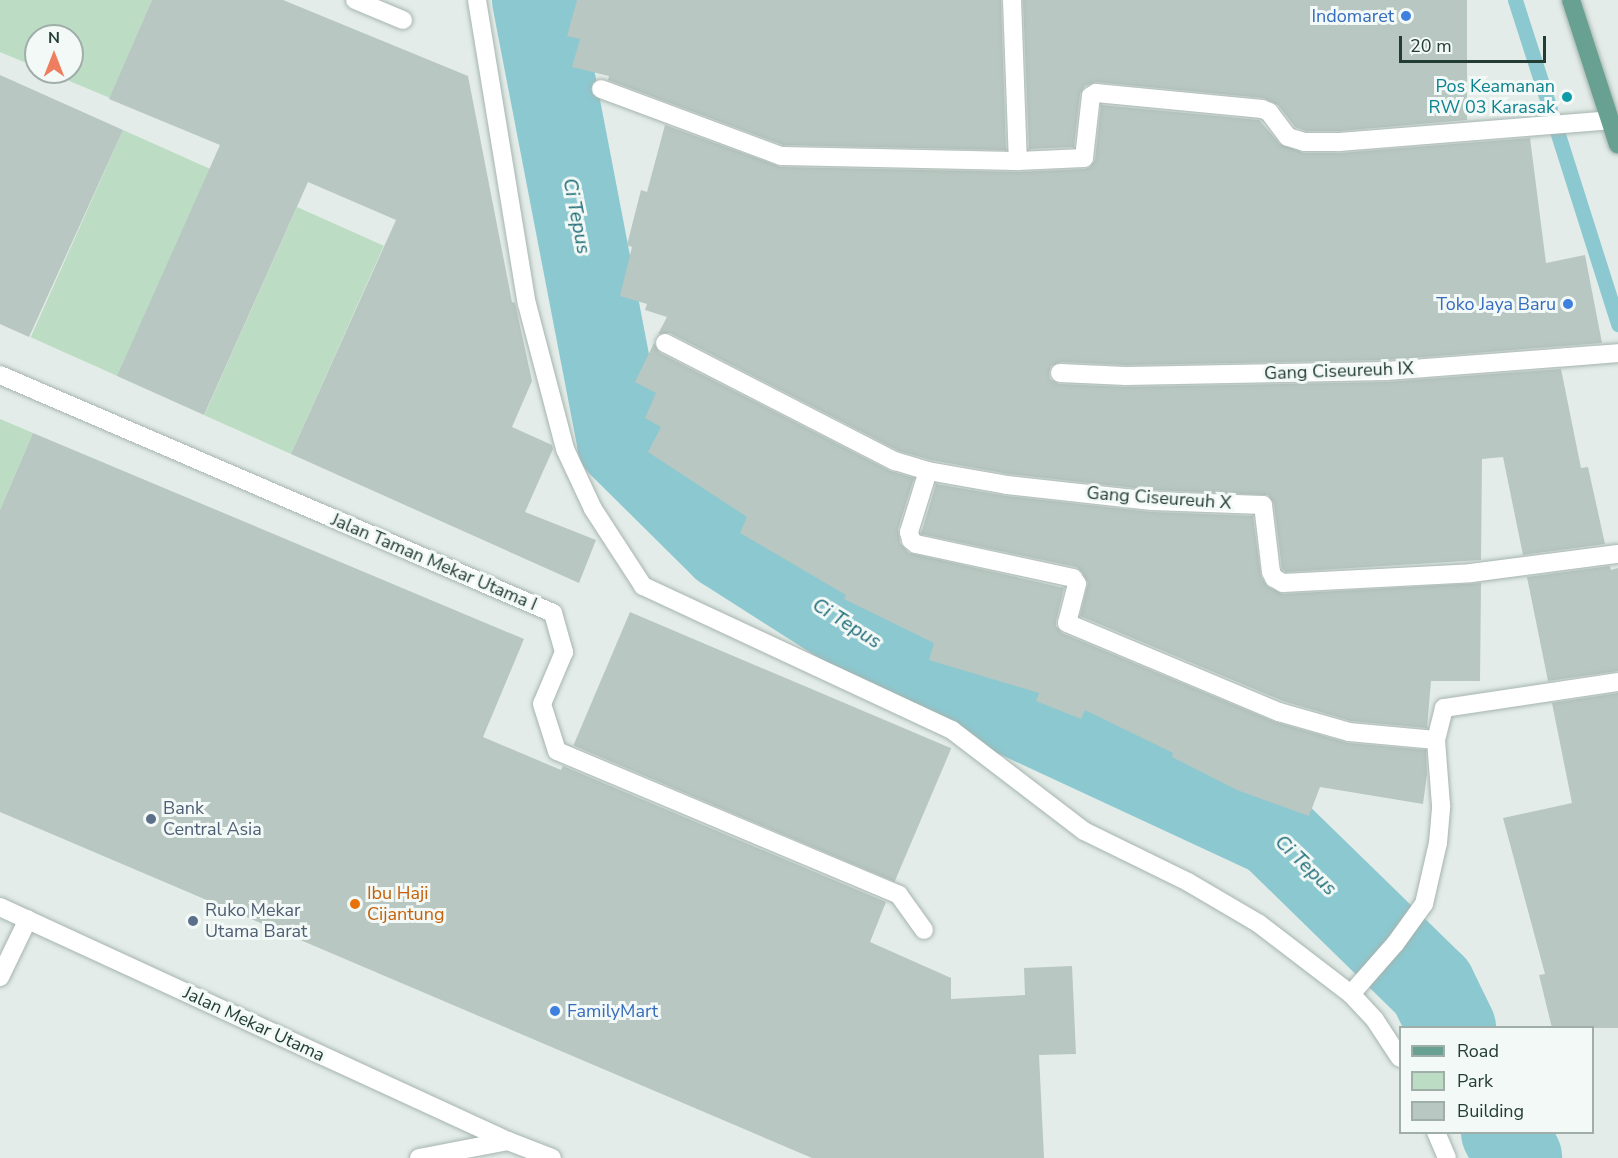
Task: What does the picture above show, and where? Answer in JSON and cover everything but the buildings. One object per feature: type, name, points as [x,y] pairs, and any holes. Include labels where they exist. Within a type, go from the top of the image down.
[{"type":"main road","points":[[1572,0],[1618,145]]},
{"type":"street","points":[[355,0],[403,20]]},
{"type":"street","points":[[477,0],[527,304],[565,449],[593,509],[644,586],[952,730],[1084,831],[1188,882],[1258,923],[1356,988],[1399,1055]]},
{"type":"street","points":[[1012,0],[1018,161]]},
{"type":"street","points":[[601,89],[781,156],[1018,161],[1084,158],[1091,96],[1095,93],[1262,109],[1269,112],[1288,137],[1304,142],[1339,142],[1610,120]]},
{"type":"street","name":"Gang Ciseureuh X","points":[[665,343],[895,461],[928,471],[1007,485],[1141,500],[1263,505],[1270,572],[1274,578],[1283,582],[1471,573],[1618,555]]},
{"type":"street","name":"Gang Ciseureuh IX","points":[[1060,373],[1126,376],[1386,371],[1618,353]]},
{"type":"street","name":"Jalan Taman Mekar Utama I","points":[[0,375],[553,613],[564,652],[542,704],[557,751],[899,896],[924,930]]},
{"type":"street","points":[[928,471],[909,532],[911,540],[916,544],[1073,578],[1077,584],[1067,623],[1279,712],[1349,732],[1436,740]]},
{"type":"street","points":[[1356,988],[1395,944],[1424,904],[1438,843],[1441,805],[1436,740],[1444,708],[1618,682]]},
{"type":"street","name":"Jalan Mekar Utama","points":[[0,907],[508,1141],[552,1158]]},
{"type":"street","points":[[0,977],[28,919]]},
{"type":"street","points":[[1437,1134],[1447,1158]]},
{"type":"street","points":[[418,1158],[508,1141]]},
{"type":"green space","points":[[0,0],[152,0],[110,98],[77,84],[84,84],[84,24],[24,24],[24,62],[0,52]]},
{"type":"green space","points":[[123,130],[210,169],[117,376],[31,337]]},
{"type":"green space","points":[[297,207],[384,246],[291,454],[204,415]]},
{"type":"green space","points":[[0,419],[33,433],[0,510]]},
{"type":"waterway","name":"Ci Tepus","points":[[536,0],[621,443],[725,546],[910,664],[1274,833],[1432,987],[1451,1026]]},
{"type":"waterway","points":[[1515,0],[1550,109]]},
{"type":"waterway","points":[[1556,128],[1618,324]]},
{"type":"waterway","name":"Ci Tepus","points":[[1506,1134],[1518,1158]]},
{"type":"place","name":"Indomaret","points":[[1406,16]]},
{"type":"place","name":"Pos Keamanan RW 03 Karasak","points":[[1567,97]]},
{"type":"place","name":"Toko Jaya Baru","points":[[1568,304]]},
{"type":"place","name":"Bank Central Asia","points":[[151,819]]},
{"type":"place","name":"Ibu Haji Cijantung","points":[[355,904]]},
{"type":"place","name":"Ruko Mekar Utama Barat","points":[[193,921]]},
{"type":"place","name":"FamilyMart","points":[[555,1011]]}]
